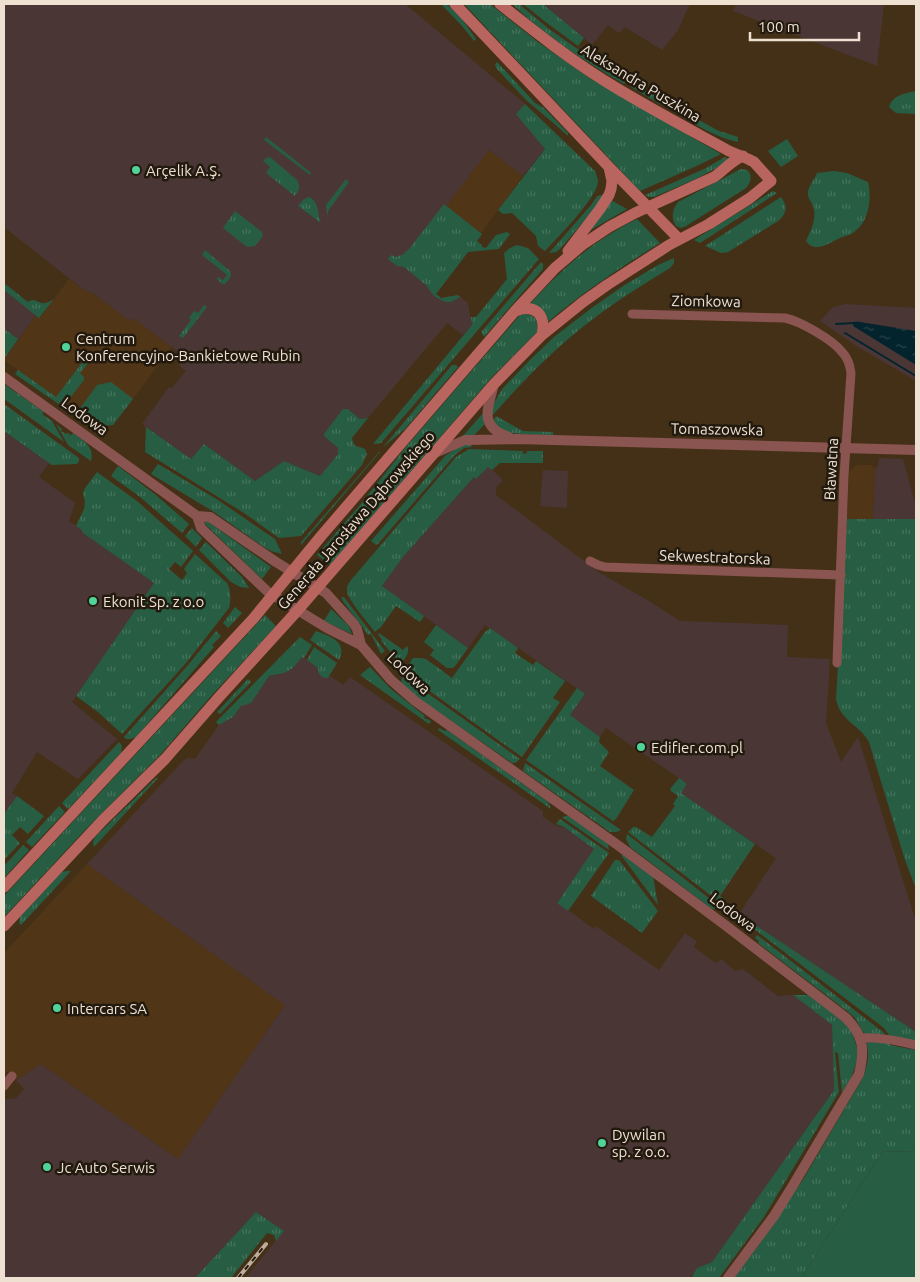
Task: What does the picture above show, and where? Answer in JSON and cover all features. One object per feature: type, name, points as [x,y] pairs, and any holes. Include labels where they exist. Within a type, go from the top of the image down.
[{"type":"main road","points":[[455,4],[679,239]]},
{"type":"main road","name":"Aleksandra Puszkina","points":[[500,4],[554,46],[606,82],[728,151],[754,162],[770,181]]},
{"type":"main road","name":"Generała Jarosława Dąbrowskiego","points":[[4,887],[273,596],[322,535],[515,311],[567,256],[620,220],[714,177],[743,156]]},
{"type":"main road","name":"Generała Jarosława Dąbrowskiego","points":[[555,268],[600,210],[609,195],[612,189],[610,167]]},
{"type":"main road","name":"Generała Jarosława Dąbrowskiego","points":[[4,926],[103,820],[165,759],[318,588],[494,384],[542,335],[607,285],[679,239],[709,224],[750,198],[770,181]]},
{"type":"main road","points":[[515,311],[530,309],[539,314],[543,321],[542,335]]},
{"type":"street","name":"Ziomkowa","points":[[632,314],[780,317]]},
{"type":"street","name":"Bławatna","points":[[780,317],[794,320],[822,336],[838,347],[850,365],[837,663]]},
{"type":"street","name":"Lodowa","points":[[4,377],[197,516],[210,517],[330,596],[357,628],[361,645]]},
{"type":"street","name":"Tomaszowska","points":[[494,384],[487,409],[488,421],[494,430],[499,433],[518,439]]},
{"type":"street","name":"Tomaszowska","points":[[435,453],[465,440],[475,439],[916,450]]},
{"type":"street","name":"Lodowa","points":[[197,516],[201,528],[273,596],[327,628],[361,645],[391,680],[415,701],[620,846],[717,918],[845,1017],[861,1038]]},
{"type":"street","name":"Sekwestratorska","points":[[590,561],[598,566],[605,567],[841,575]]},
{"type":"street","points":[[728,1278],[778,1209],[852,1087],[859,1074],[862,1060],[861,1038],[890,1039],[916,1045]]},
{"type":"street","points":[[4,1086],[12,1076]]},
{"type":"shaded area","points":[[5,4],[405,4],[525,104],[517,114],[545,149],[523,176],[489,150],[446,206],[482,234],[436,294],[441,298],[458,295],[468,303],[472,325],[463,335],[447,323],[368,418],[360,419],[348,409],[325,437],[338,448],[338,454],[320,476],[284,461],[255,481],[204,444],[192,460],[142,424],[169,387],[172,388],[186,371],[179,365],[185,357],[133,318],[130,321],[94,294],[84,290],[4,227]]},
{"type":"shaded area","points":[[544,4],[690,4],[678,30],[662,50],[625,27],[619,33],[608,25],[592,45]]},
{"type":"shaded area","points":[[736,4],[884,4],[877,66],[733,11]]},
{"type":"shaded area","points":[[489,150],[523,176],[481,233],[445,206]]},
{"type":"shaded area","points":[[69,279],[84,290],[94,294],[130,321],[133,318],[172,347],[113,425],[96,426],[4,360],[36,315],[40,318]]},
{"type":"shaded area","points":[[4,290],[36,315],[4,359]]},
{"type":"shaded area","points":[[845,304],[916,308],[916,381],[858,347],[820,321],[833,307]]},
{"type":"shaded area","points":[[4,431],[49,463],[39,477],[75,503],[69,521],[154,583],[72,702],[117,739],[78,779],[37,752],[12,793],[17,796],[4,814]]},
{"type":"shaded area","points":[[879,458],[903,459],[916,507],[916,519],[873,520],[875,469],[878,466]]},
{"type":"shaded area","points":[[857,465],[872,465],[875,469],[873,520],[847,519],[849,471]]},
{"type":"shaded area","points":[[488,466],[503,480],[496,488],[496,495],[600,573],[680,621],[788,625],[787,657],[830,659],[826,723],[841,762],[858,737],[916,922],[916,1032],[739,914],[776,858],[681,793],[687,784],[673,774],[606,728],[600,737],[570,715],[585,694],[485,625],[468,648],[382,586],[403,557],[474,477],[477,479]]},
{"type":"shaded area","points":[[543,470],[568,471],[567,508],[540,506]]},
{"type":"shaded area","points":[[302,656],[343,685],[350,677],[543,811],[543,817],[557,826],[565,828],[595,849],[557,902],[594,929],[596,926],[659,970],[685,933],[697,941],[694,947],[714,962],[717,963],[721,959],[735,971],[743,969],[778,996],[793,995],[832,1025],[834,1090],[712,1262],[697,1268],[690,1278],[245,1278],[284,1231],[256,1212],[195,1278],[4,1278],[4,1102],[6,1099],[16,1098],[24,1089],[16,1080],[41,1064],[178,1159],[285,1005],[87,864],[184,760],[187,758],[195,759],[219,725],[233,717],[241,706],[251,703],[269,676],[284,673],[293,668]]},
{"type":"shaded area","points":[[87,864],[285,1005],[178,1159],[41,1064],[16,1080],[7,1071],[4,1075],[4,953]]},
{"type":"green space","points":[[441,4],[447,4],[462,19],[476,39],[474,41],[463,27]]},
{"type":"green space","points":[[464,4],[490,4],[538,42],[591,79],[721,154],[640,191]]},
{"type":"green space","points":[[512,4],[519,4],[549,29],[582,52],[583,50],[578,46],[629,76],[624,84],[594,66],[538,27]]},
{"type":"green space","points":[[523,4],[543,4],[584,38],[578,46]]},
{"type":"green space","points":[[497,62],[535,103],[544,108],[568,133],[568,136],[526,100],[497,69],[495,65]]},
{"type":"green space","points":[[633,84],[667,102],[663,106],[631,87]]},
{"type":"green space","points":[[916,91],[916,114],[896,113],[889,107],[896,97]]},
{"type":"green space","points":[[525,104],[595,171],[598,181],[591,198],[567,228],[545,251],[538,246],[536,236],[512,213],[503,214],[498,210],[545,149],[516,114]]},
{"type":"green space","points":[[675,107],[719,131],[738,137],[738,142],[721,137],[697,125],[674,112]]},
{"type":"green space","points":[[266,137],[310,172],[311,174],[264,140]]},
{"type":"green space","points":[[787,139],[798,156],[781,167],[768,151]]},
{"type":"green space","points":[[270,157],[297,180],[299,188],[295,196],[266,173],[270,167],[263,161]]},
{"type":"green space","points":[[725,157],[728,159],[727,162],[698,178],[654,197],[645,195],[704,169]]},
{"type":"green space","points":[[741,169],[747,170],[751,176],[746,188],[686,226],[681,228],[676,226],[673,214],[678,202]]},
{"type":"green space","points":[[834,171],[847,173],[868,182],[870,195],[868,209],[863,222],[853,233],[827,245],[814,247],[806,241],[814,218],[813,206],[808,195],[809,189],[817,173]]},
{"type":"green space","points":[[346,179],[349,182],[327,215],[326,205]]},
{"type":"green space","points":[[773,191],[777,193],[700,243],[694,240]]},
{"type":"green space","points":[[604,195],[595,208],[560,249],[549,253],[597,196]]},
{"type":"green space","points":[[309,197],[317,205],[321,223],[298,206],[304,199]]},
{"type":"green space","points":[[781,197],[786,210],[778,221],[728,252],[721,253],[705,246]]},
{"type":"green space","points":[[611,200],[627,209],[589,231]]},
{"type":"green space","points":[[444,204],[482,234],[477,241],[482,247],[486,248],[496,235],[507,232],[510,234],[499,249],[468,252],[436,294],[441,298],[458,295],[460,297],[451,302],[446,302],[434,296],[426,285],[404,267],[397,266],[388,259],[391,255],[396,257],[402,255],[409,249]]},
{"type":"green space","points":[[235,211],[262,232],[263,236],[255,246],[247,247],[223,228]]},
{"type":"green space","points":[[637,219],[660,243],[602,280],[548,322],[540,308],[530,304],[579,256]]},
{"type":"green space","points":[[517,245],[528,248],[539,259],[381,443],[373,444],[472,325],[471,317],[476,317],[507,279],[504,253]]},
{"type":"green space","points":[[205,250],[230,271],[231,277],[225,284],[222,284],[217,279],[218,277],[223,280],[227,275],[202,255]]},
{"type":"green space","points":[[674,258],[674,263],[670,268],[615,303],[571,336],[536,369],[491,417],[493,405],[502,389],[554,337],[623,286],[658,265]]},
{"type":"green space","points":[[541,262],[543,269],[484,337],[481,332]]},
{"type":"green space","points":[[4,283],[28,302],[34,300],[45,303],[54,299],[39,318],[4,290]]},
{"type":"green space","points":[[204,305],[207,307],[183,338],[179,336],[191,320],[189,318],[194,311],[198,313]]},
{"type":"green space","points":[[527,314],[536,320],[537,332],[492,377],[330,565],[317,555],[405,448],[520,315]]},
{"type":"green space","points":[[4,329],[18,339],[4,359]]},
{"type":"green space","points":[[84,360],[89,362],[80,373],[84,380],[63,407],[15,374],[18,370],[56,397]]},
{"type":"green space","points":[[452,365],[458,367],[405,429],[384,446]]},
{"type":"green space","points":[[111,382],[133,399],[113,425],[91,427],[75,415],[97,385]]},
{"type":"green space","points":[[4,384],[44,412],[42,414],[52,421],[64,442],[4,399]]},
{"type":"green space","points":[[4,404],[79,458],[77,464],[52,465],[4,431]]},
{"type":"green space","points":[[343,409],[348,409],[360,419],[368,418],[352,438],[354,445],[365,449],[367,454],[362,465],[301,536],[279,538],[244,513],[145,452],[146,427],[191,459],[204,444],[255,481],[284,461],[320,476],[338,454],[338,448],[324,434]]},
{"type":"green space","points":[[484,412],[486,423],[474,435],[461,438]]},
{"type":"green space","points":[[496,416],[523,431],[553,432],[553,436],[510,433],[502,430],[493,421]]},
{"type":"green space","points":[[56,424],[62,429],[61,431],[71,435],[73,433],[87,444],[92,456],[91,461],[68,445]]},
{"type":"green space","points":[[472,443],[471,447],[464,448],[454,456],[378,544],[376,545],[371,541],[445,456],[460,446]]},
{"type":"green space","points":[[469,449],[523,451],[523,454],[527,453],[527,451],[543,451],[543,463],[500,463],[492,470],[488,467],[476,479],[474,477],[403,557],[382,586],[424,616],[420,622],[396,606],[381,627],[375,632],[348,595],[348,585],[456,457]]},
{"type":"green space","points":[[380,452],[301,545],[301,542]]},
{"type":"green space","points":[[158,464],[218,500],[275,539],[282,554],[264,547],[214,512],[151,474]]},
{"type":"green space","points":[[118,466],[156,495],[189,524],[182,533],[140,497],[111,476]]},
{"type":"green space","points":[[97,472],[137,501],[193,551],[181,567],[175,562],[169,569],[182,580],[187,573],[184,569],[195,554],[227,583],[230,595],[229,608],[186,663],[122,734],[98,712],[76,696],[154,583],[83,533],[76,526],[84,509],[83,493]]},
{"type":"green space","points":[[847,519],[916,519],[916,889],[905,860],[869,742],[861,731],[842,713],[836,699]]},
{"type":"green space","points":[[205,521],[271,567],[262,579],[205,524]]},
{"type":"green space","points":[[192,528],[202,538],[196,547],[185,536]]},
{"type":"green space","points":[[206,542],[242,577],[249,588],[240,587],[231,582],[199,550]]},
{"type":"green space","points":[[344,597],[385,651],[381,654],[371,634],[368,635],[341,598]]},
{"type":"green space","points":[[235,607],[242,613],[228,628],[223,623]]},
{"type":"green space","points":[[331,609],[349,626],[352,634],[324,621]]},
{"type":"green space","points":[[265,615],[276,626],[160,755],[85,830],[4,917],[4,896]]},
{"type":"green space","points":[[436,625],[468,648],[453,668],[447,668],[430,655],[434,650],[424,642]]},
{"type":"green space","points":[[490,628],[518,648],[515,653],[533,665],[536,661],[565,681],[553,698],[560,702],[522,757],[421,685],[405,670],[413,658],[426,659],[452,678],[485,632]]},
{"type":"green space","points":[[216,631],[221,636],[212,645],[214,647],[136,737],[126,739],[124,737]]},
{"type":"green space","points":[[316,631],[332,638],[339,644],[341,654],[339,660],[310,640]]},
{"type":"green space","points":[[379,633],[403,650],[407,646],[408,653],[401,664],[381,641]]},
{"type":"green space","points":[[300,637],[312,645],[304,658],[302,657],[293,668],[284,673],[269,676],[251,703],[241,706],[233,717],[219,725],[216,722]]},
{"type":"green space","points":[[314,647],[337,663],[328,678],[321,676],[318,668],[307,660]]},
{"type":"green space","points":[[370,667],[391,689],[425,716],[424,718],[431,721],[429,724],[360,675]]},
{"type":"green space","points":[[403,673],[416,685],[520,759],[512,763],[411,693],[401,683]]},
{"type":"green space","points":[[248,679],[251,682],[220,714],[217,712]]},
{"type":"green space","points":[[577,688],[585,694],[570,715],[600,737],[599,742],[609,752],[600,766],[634,790],[613,821],[526,760]]},
{"type":"green space","points":[[439,728],[447,730],[548,802],[551,809],[438,730]]},
{"type":"green space","points":[[119,742],[122,746],[121,753],[68,809],[62,803]]},
{"type":"green space","points":[[525,763],[621,830],[610,832],[523,771]]},
{"type":"green space","points":[[158,778],[94,847],[95,837]]},
{"type":"green space","points":[[679,778],[687,784],[681,793],[755,844],[720,896],[725,900],[722,904],[628,832],[633,827],[636,827],[652,837],[675,806],[673,804],[678,796],[670,789]]},
{"type":"green space","points":[[17,796],[44,816],[28,834],[20,827],[12,835],[20,843],[4,860],[4,814]]},
{"type":"green space","points":[[59,806],[65,812],[32,847],[26,842]]},
{"type":"green space","points":[[570,816],[605,841],[608,844],[609,850],[562,817]]},
{"type":"green space","points":[[560,819],[609,853],[568,911],[557,903],[594,849],[564,827],[556,824]]},
{"type":"green space","points":[[627,834],[719,906],[716,909],[712,909],[630,847],[626,839]]},
{"type":"green space","points":[[23,845],[29,850],[4,878],[4,866]]},
{"type":"green space","points":[[621,855],[624,855],[653,876],[658,905]]},
{"type":"green space","points":[[615,860],[620,861],[658,911],[642,933],[591,896]]},
{"type":"green space","points":[[71,871],[21,925],[19,923],[20,917],[62,872]]},
{"type":"green space","points":[[739,914],[916,1032],[916,1042],[891,1038],[884,1028],[758,932],[738,916]]},
{"type":"green space","points":[[757,935],[887,1037],[867,1035],[863,1032],[855,1018],[847,1011],[758,943],[759,941],[755,938]]},
{"type":"green space","points":[[793,995],[810,995],[842,1020],[852,1032],[858,1051],[858,1059],[851,1078],[842,1093],[838,1053],[835,1052],[839,1092],[764,1217],[719,1278],[695,1278],[692,1276],[697,1268],[712,1262],[834,1090],[832,1025]]},
{"type":"green space","points":[[866,1041],[890,1042],[890,1045],[916,1050],[916,1152],[883,1151],[801,1278],[733,1278],[758,1246],[804,1178],[862,1079],[868,1060]]},
{"type":"green space","points":[[883,1151],[916,1152],[916,1278],[801,1278]]},
{"type":"green space","points":[[256,1212],[284,1231],[276,1241],[274,1235],[267,1233],[231,1278],[195,1278]]},
{"type":"water","points":[[854,321],[916,331],[916,365],[853,326]]},
{"type":"waterway","points":[[836,324],[854,323]]},
{"type":"waterway","points":[[845,333],[916,376]]},
{"type":"railway","points":[[238,1278],[266,1244]]},
{"type":"place","name":"Arçelik A.Ş.","points":[[136,170]]},
{"type":"place","name":"Centrum Konferencyjno-Bankietowe Rubin","points":[[66,347]]},
{"type":"place","name":"Ekonit Sp. z o.o","points":[[93,601]]},
{"type":"place","name":"Edifier.com.pl","points":[[641,747]]},
{"type":"place","name":"Intercars SA","points":[[57,1008]]},
{"type":"place","name":"Dywilan sp. z o.o.","points":[[602,1143]]},
{"type":"place","name":"Jc Auto Serwis","points":[[47,1167]]}]
